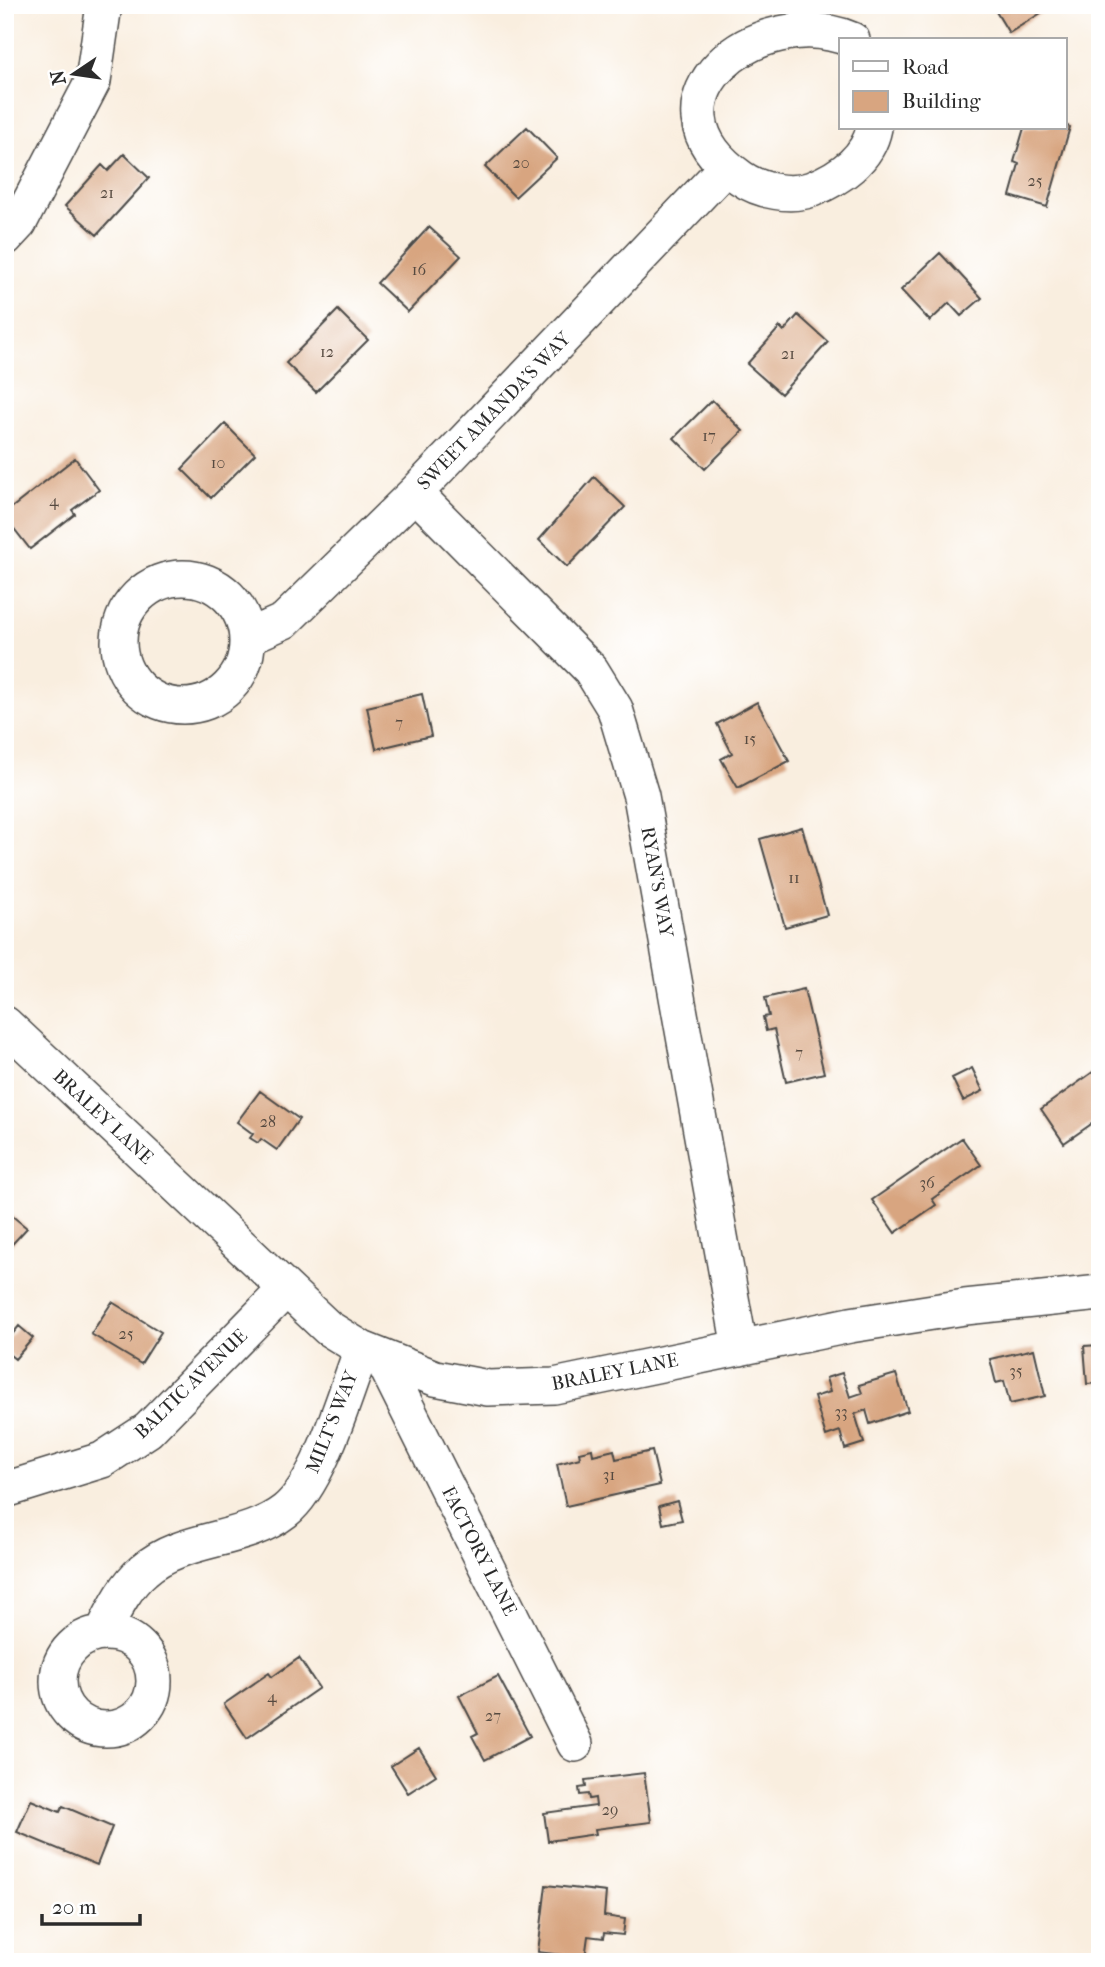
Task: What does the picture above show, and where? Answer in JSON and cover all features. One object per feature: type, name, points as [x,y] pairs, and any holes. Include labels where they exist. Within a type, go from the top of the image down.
[{"type":"street","points":[[5,238],[19,223],[93,81],[104,5]]},
{"type":"street","points":[[850,38],[840,28],[813,16],[783,12],[755,18],[729,34],[710,57],[703,75],[699,114],[708,143],[726,167],[750,184],[778,192],[808,190],[835,179],[858,160],[873,130]]},
{"type":"street","name":"SWEET AMANDA'S WAY","points":[[248,637],[284,621],[415,493],[726,167]]},
{"type":"street","name":"RYAN'S WAY","points":[[415,493],[583,662],[615,709],[641,796],[740,1348]]},
{"type":"street","name":"BRALEY LANE","points":[[5,1024],[328,1328],[372,1353],[435,1378],[488,1388],[554,1386],[850,1325],[952,1309],[1100,1293]]},
{"type":"street","name":"BALTIC AVENUE","points":[[5,1490],[102,1460],[148,1430],[286,1289]]},
{"type":"street","name":"MILT'S WAY","points":[[103,1632],[124,1592],[144,1569],[171,1554],[257,1528],[287,1510],[306,1485],[372,1353]]},
{"type":"street","name":"FACTORY LANE","points":[[372,1353],[575,1744]]},
{"type":"building","points":[[992,5],[1036,5],[1041,13],[1009,33]]},
{"type":"building","points":[[1066,125],[1070,127],[1047,207],[1010,196],[1019,164],[1014,162],[1023,130],[1066,130]]},
{"type":"building","points":[[527,127],[557,158],[515,197],[485,167]]},
{"type":"building","points":[[124,154],[149,178],[97,235],[65,206],[102,165],[108,171]]},
{"type":"building","points":[[429,227],[461,256],[408,312],[377,283]]},
{"type":"building","points":[[940,253],[982,298],[961,316],[949,303],[930,321],[901,290]]},
{"type":"building","points":[[338,310],[368,340],[316,392],[286,363]]},
{"type":"building","points":[[798,315],[828,342],[781,394],[747,364],[780,327],[784,331]]},
{"type":"building","points":[[712,400],[743,431],[705,469],[674,438]]},
{"type":"building","points":[[225,424],[255,454],[211,498],[182,469]]},
{"type":"building","points":[[75,458],[99,490],[72,510],[75,514],[30,549],[5,517],[5,513]]},
{"type":"building","points":[[594,477],[625,507],[567,567],[539,540]]},
{"type":"building","points":[[422,694],[431,736],[376,749],[367,707]]},
{"type":"building","points":[[757,702],[789,761],[738,788],[721,759],[732,753],[717,724]]},
{"type":"building","points":[[802,827],[827,915],[785,927],[760,839]]},
{"type":"building","points":[[804,989],[824,1073],[786,1082],[774,1029],[766,1031],[763,1017],[769,1016],[765,998]]},
{"type":"building","points":[[1100,1067],[1100,1118],[1064,1143],[1041,1109]]},
{"type":"building","points":[[972,1068],[983,1091],[963,1101],[952,1078]]},
{"type":"building","points":[[260,1091],[299,1119],[277,1150],[261,1139],[258,1143],[250,1138],[253,1134],[237,1122]]},
{"type":"building","points":[[962,1138],[981,1165],[932,1199],[936,1205],[895,1233],[872,1200]]},
{"type":"building","points":[[5,1210],[27,1228],[5,1252]]},
{"type":"building","points":[[112,1302],[161,1332],[141,1364],[91,1334]]},
{"type":"building","points":[[19,1326],[33,1338],[15,1359],[5,1351],[5,1343]]},
{"type":"building","points":[[1100,1345],[1100,1383],[1087,1384],[1084,1346]]},
{"type":"building","points":[[1034,1349],[1045,1396],[1010,1404],[1004,1381],[996,1383],[990,1359]]},
{"type":"building","points":[[842,1373],[850,1397],[862,1393],[859,1385],[896,1374],[908,1411],[870,1424],[866,1410],[855,1414],[864,1443],[845,1449],[840,1431],[826,1436],[814,1397],[830,1392],[826,1378]]},
{"type":"building","points":[[592,1449],[593,1455],[614,1450],[616,1459],[652,1451],[660,1485],[566,1506],[557,1464],[580,1458],[579,1452]]},
{"type":"building","points":[[677,1501],[682,1520],[663,1524],[659,1506]]},
{"type":"building","points":[[299,1658],[319,1688],[247,1738],[224,1704],[269,1673],[272,1677]]},
{"type":"building","points":[[498,1676],[530,1736],[485,1760],[472,1736],[478,1733],[459,1696]]},
{"type":"building","points":[[419,1748],[436,1775],[408,1793],[391,1766]]},
{"type":"building","points":[[644,1773],[651,1822],[595,1829],[596,1834],[548,1841],[544,1813],[596,1806],[595,1798],[589,1799],[588,1794],[580,1795],[579,1788],[586,1787],[585,1780]]},
{"type":"building","points":[[31,1800],[60,1812],[63,1806],[112,1827],[97,1865],[17,1832]]},
{"type":"building","points":[[546,1885],[606,1892],[604,1916],[625,1919],[623,1935],[604,1933],[603,1938],[588,1936],[585,1958],[538,1952]]}]
